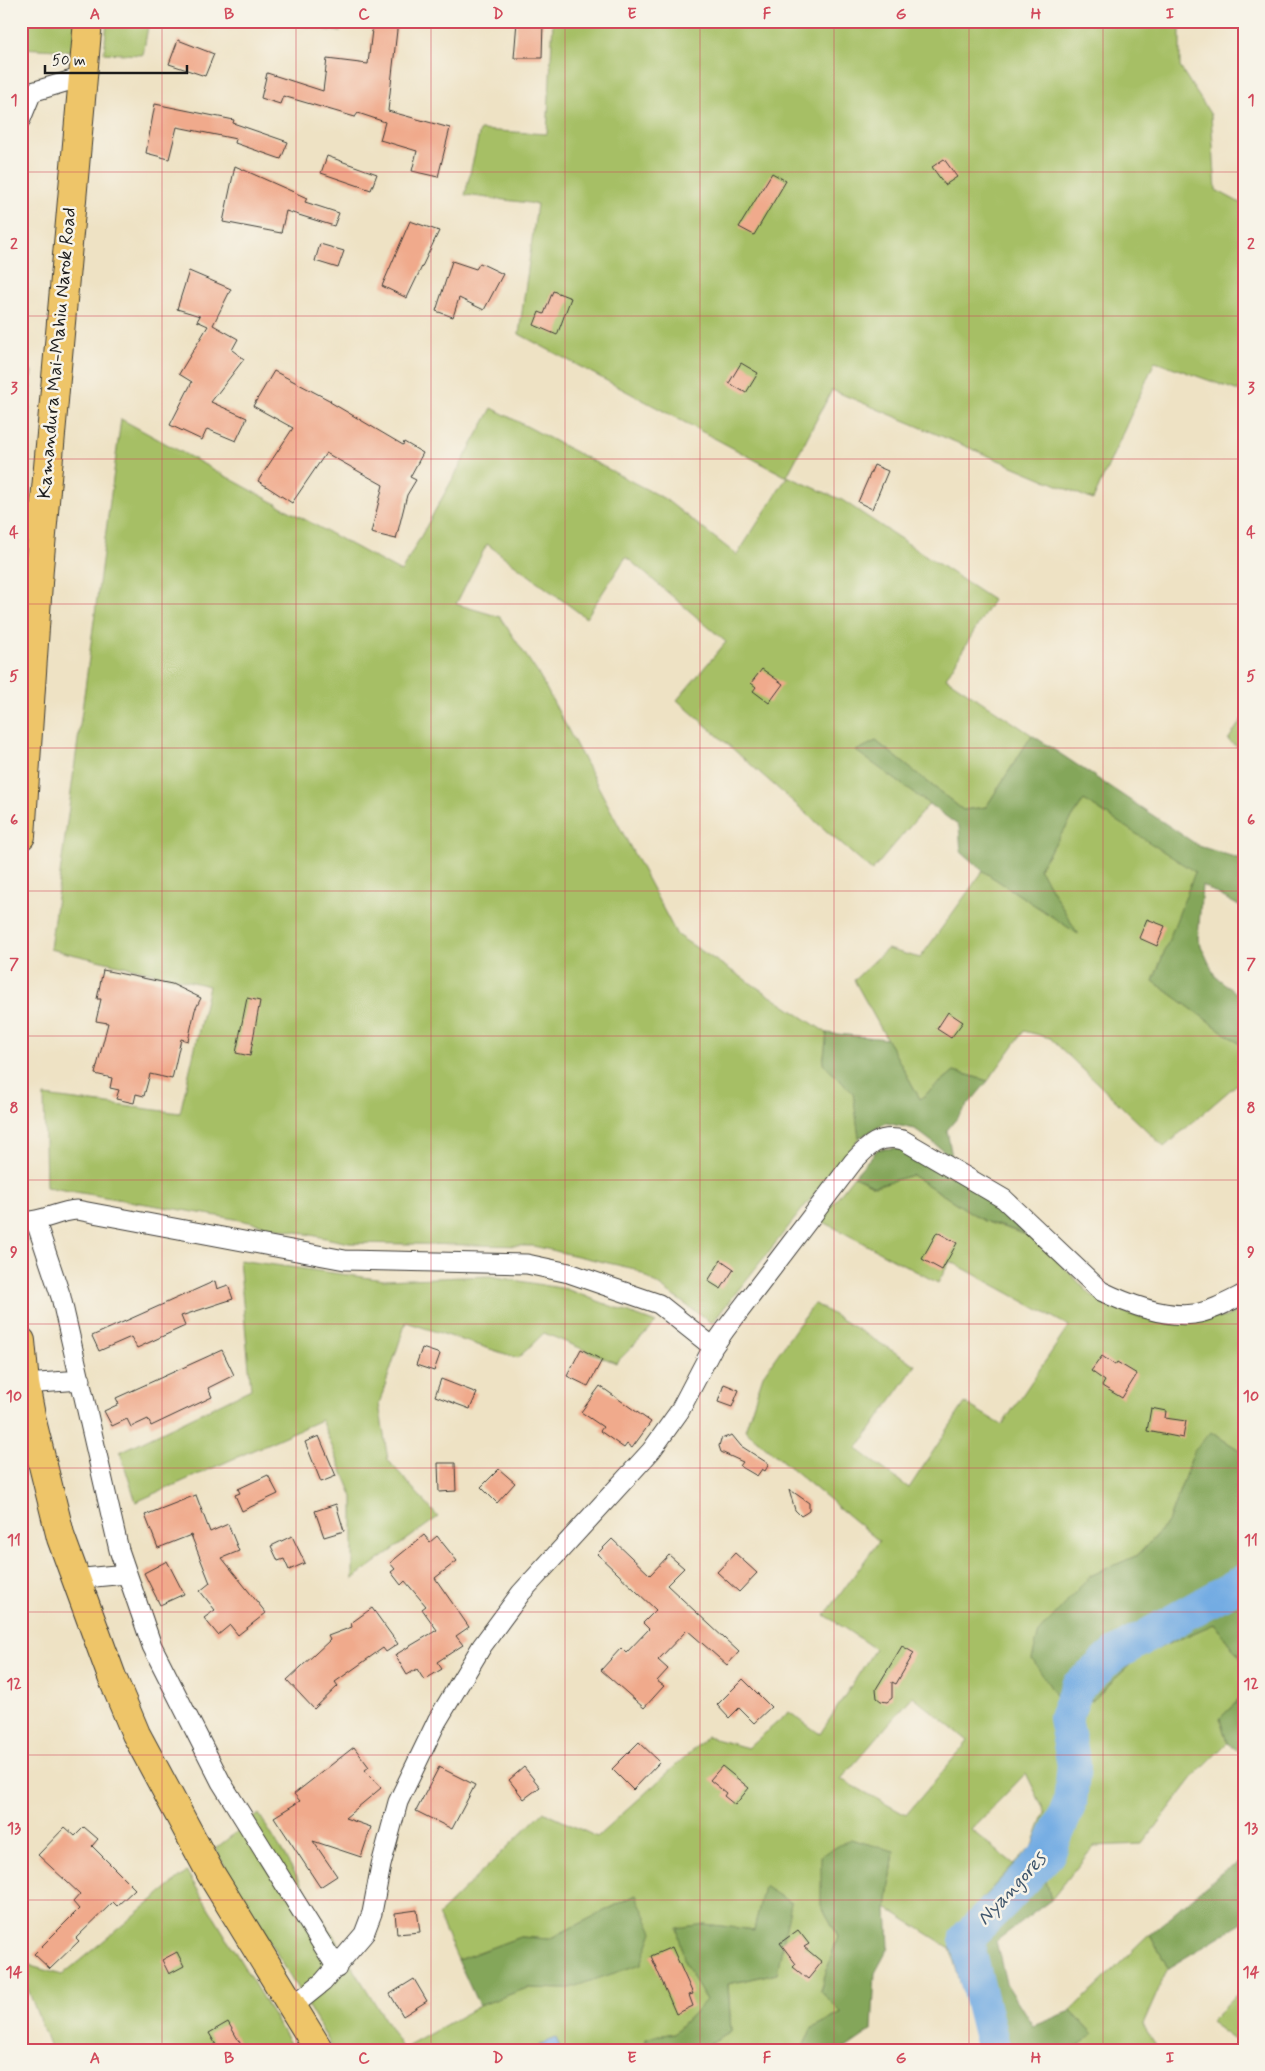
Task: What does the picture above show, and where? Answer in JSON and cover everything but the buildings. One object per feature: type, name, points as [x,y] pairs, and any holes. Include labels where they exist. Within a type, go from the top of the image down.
[{"type":"highway","name":"Kamandura Mai-Mahiu Narok Road","points":[[21,836],[30,571],[88,21]]},
{"type":"highway","points":[[21,1341],[25,1384],[61,1538],[74,1579],[136,1734],[211,1874],[319,2050]]},
{"type":"street","points":[[21,119],[32,92],[82,77]]},
{"type":"street","points":[[293,2006],[337,1968],[364,1934],[372,1913],[381,1865],[398,1802],[437,1721],[482,1646],[521,1593],[651,1451],[679,1412],[713,1347],[852,1162],[876,1139],[893,1138],[902,1140],[1004,1199],[1101,1291],[1114,1297],[1156,1310],[1193,1314],[1213,1309],[1244,1294]]},
{"type":"street","points":[[337,1968],[221,1782],[152,1646],[126,1574],[95,1450],[81,1380],[61,1297],[29,1222],[55,1213],[77,1210],[345,1260],[527,1264],[569,1273],[659,1304],[713,1347]]},
{"type":"street","points":[[25,1384],[81,1380]]},
{"type":"street","points":[[74,1579],[126,1574]]},
{"type":"green space","points":[[21,21],[76,21],[75,51],[21,48]]},
{"type":"green space","points":[[107,21],[149,21],[143,55],[104,53]]},
{"type":"green space","points":[[272,21],[340,21],[340,32]]},
{"type":"green space","points":[[553,21],[1180,21],[1180,67],[1211,115],[1216,190],[1244,205],[1244,393],[1155,361],[1093,500],[832,390],[787,476],[842,500],[993,600],[946,678],[1032,735],[986,807],[963,810],[876,741],[857,751],[929,804],[872,871],[677,700],[726,642],[626,557],[586,618],[487,544],[456,604],[500,617],[539,675],[677,935],[827,1033],[823,1064],[854,1093],[859,1138],[712,1323],[635,1269],[533,1246],[349,1243],[235,1219],[46,1187],[44,1096],[180,1113],[209,986],[50,949],[121,419],[401,572],[492,408],[665,499],[737,555],[787,477],[519,334],[537,204],[465,195],[480,130],[547,134]]},
{"type":"green space","points":[[21,365],[32,371],[21,508]]},
{"type":"green space","points":[[1244,716],[1244,752],[1228,740]]},
{"type":"green space","points":[[1032,735],[1199,846],[1244,860],[1244,909],[1202,885],[1198,939],[1215,976],[1244,999],[1244,1047],[1153,981],[1195,872],[1084,800],[1039,868],[1078,934],[983,871],[961,852],[959,826],[856,751],[876,741],[963,810],[986,807]]},
{"type":"green space","points":[[1084,800],[1196,872],[1153,981],[1244,1047],[1244,1078],[1164,1147],[1050,1038],[1024,1031],[988,1081],[954,1071],[920,1099],[854,980],[887,949],[920,958],[983,871],[1077,933],[1039,868]]},
{"type":"green space","points":[[827,1033],[887,1039],[920,1099],[954,1071],[988,1081],[947,1130],[952,1157],[915,1129],[886,1123],[859,1138],[853,1093],[823,1064]]},
{"type":"green space","points":[[901,1148],[1001,1202],[1036,1237],[984,1221],[912,1175],[875,1186],[854,1176],[878,1149]]},
{"type":"green space","points":[[912,1175],[984,1221],[1036,1238],[1091,1295],[1124,1313],[1169,1324],[1226,1317],[1244,1308],[1244,1453],[1212,1433],[1195,1449],[1168,1522],[1138,1555],[1090,1576],[1092,1701],[1138,1657],[1214,1624],[1244,1663],[1244,1695],[1220,1718],[1227,1743],[1195,1775],[1142,1844],[1094,1846],[1051,1900],[1045,1876],[967,1915],[950,1948],[887,1908],[894,1851],[821,1905],[838,1936],[820,1990],[842,2013],[811,2029],[802,2050],[700,2050],[731,2032],[728,1984],[777,1973],[765,1886],[754,1930],[704,1924],[685,1963],[706,2000],[674,2033],[647,2038],[640,2050],[334,2050],[215,1849],[259,1814],[403,2049],[479,2006],[527,1988],[567,1989],[636,1895],[549,1939],[520,1937],[458,1960],[438,1915],[543,1812],[597,1837],[707,1737],[748,1748],[789,1712],[820,1734],[875,1649],[825,1615],[879,1541],[745,1430],[763,1375],[814,1303],[916,1365],[857,1449],[909,1488],[965,1403],[1002,1425],[1069,1326],[950,1261],[938,1283],[820,1220],[854,1176],[875,1186]],"holes":[[[913,1696],[968,1741],[906,1815],[841,1779]],[[1026,1773],[1045,1812],[1033,1846],[1014,1864],[971,1830]]]},
{"type":"green space","points":[[239,1260],[384,1280],[490,1276],[566,1289],[656,1323],[616,1363],[544,1333],[518,1358],[406,1322],[379,1404],[388,1460],[438,1517],[353,1579],[353,1497],[321,1420],[136,1502],[120,1452],[251,1389]]},
{"type":"green space","points":[[1211,1432],[1244,1453],[1244,1663],[1214,1624],[1138,1657],[1092,1701],[1057,1697],[1032,1659],[1039,1632],[1090,1576],[1138,1555],[1168,1522],[1195,1449]]},
{"type":"green space","points":[[1244,1695],[1244,1755],[1227,1743],[1220,1718]]},
{"type":"green space","points":[[850,1839],[894,1851],[887,1908],[889,1947],[875,1973],[872,2030],[843,2050],[802,2050],[811,2029],[842,2013],[820,1991],[838,1936],[821,1905],[821,1856]]},
{"type":"green space","points":[[1244,1860],[1244,1922],[1168,1968],[1150,1934],[1221,1873]]},
{"type":"green space","points":[[1014,1864],[1045,1876],[1051,1900],[996,1941],[1006,1983],[1033,2026],[1071,2011],[1093,2034],[1073,2050],[980,2050],[950,1948],[967,1915]]},
{"type":"green space","points":[[187,1872],[294,2050],[51,2050],[26,1984],[21,1986],[21,1960],[34,1967],[62,1975]]},
{"type":"green space","points":[[764,1886],[791,1903],[777,1973],[728,1984],[731,2032],[700,2050],[640,2050],[647,2038],[674,2033],[706,2000],[685,1963],[677,1928],[704,1924],[754,1930]]},
{"type":"green space","points":[[636,1895],[653,1932],[641,1964],[567,1989],[527,1988],[479,2006],[458,1960],[520,1937],[549,1939]]},
{"type":"green space","points":[[1150,1934],[1168,1968],[1143,2025],[1158,2048],[1073,2050],[1093,2034],[1071,2011]]},
{"type":"green space","points":[[1244,1988],[1244,2047],[1210,2022]]},
{"type":"water","points":[[556,2038],[561,2050],[540,2050],[539,2045]]},
{"type":"waterway","name":"Nyangores","points":[[994,2050],[966,1938],[1048,1854],[1070,1803],[1074,1765],[1065,1718],[1078,1686],[1115,1654],[1244,1581]]}]
